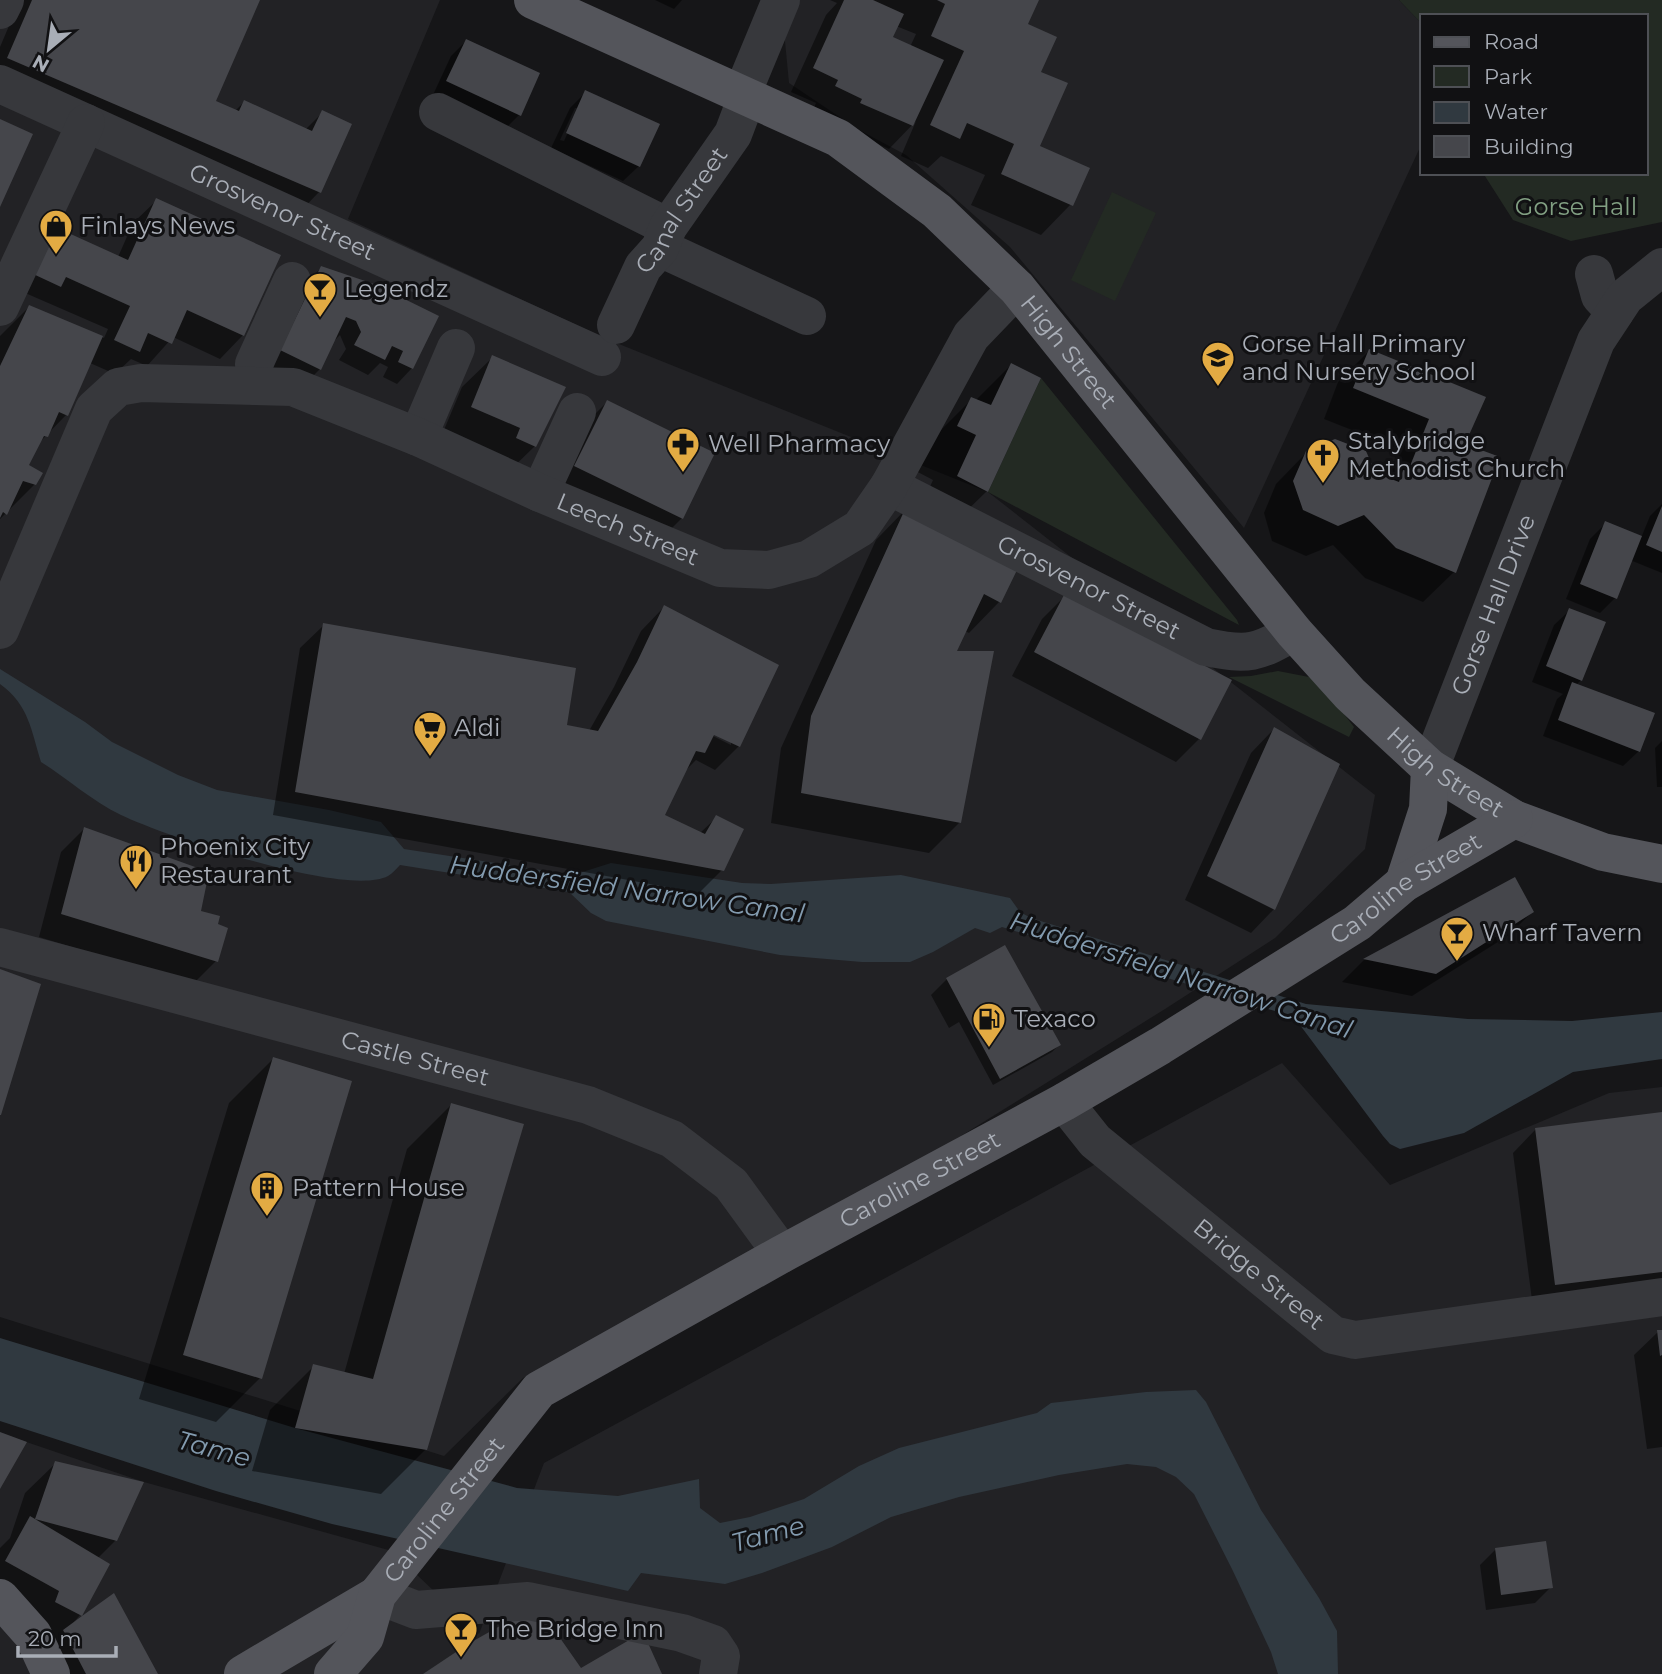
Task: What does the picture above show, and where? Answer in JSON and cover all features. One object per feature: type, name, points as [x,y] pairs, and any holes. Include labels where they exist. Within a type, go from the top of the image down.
[{"type":"main road","name":"High Street","points":[[533,0],[838,138],[937,211],[1017,288],[1294,632],[1350,694],[1430,768],[1514,819],[1603,852],[1662,864]]},
{"type":"main road","points":[[1404,883],[1428,809],[1430,768]]},
{"type":"main road","name":"Caroline Street","points":[[377,1595],[539,1390],[782,1254],[1064,1102],[1290,966],[1357,923],[1404,883],[1514,819]]},
{"type":"main road","points":[[243,1674],[377,1595]]},
{"type":"main road","points":[[333,1674],[365,1637],[377,1595]]},
{"type":"main road","points":[[0,1598],[33,1635],[51,1674]]},
{"type":"street","points":[[0,10],[5,0]]},
{"type":"street","name":"Canal Street","points":[[609,341],[643,267],[733,134],[781,0]]},
{"type":"street","name":"Grosvenor Street","points":[[0,84],[86,123],[609,341]]},
{"type":"street","points":[[438,112],[807,316]]},
{"type":"street","points":[[0,307],[86,123]]},
{"type":"street","name":"Gorse Hall Drive","points":[[1430,768],[1596,341],[1625,298],[1662,267]]},
{"type":"street","points":[[1594,274],[1600,296],[1615,312]]},
{"type":"street","points":[[256,386],[254,364],[292,281]]},
{"type":"street","name":"Leech Street","points":[[0,629],[94,409],[118,387],[141,383],[293,387],[418,437],[540,493],[720,568],[769,570],[809,559],[860,528],[888,486],[971,336],[1017,288]]},
{"type":"street","points":[[418,437],[457,348]]},
{"type":"street","points":[[540,493],[577,412]]},
{"type":"street","name":"Grosvenor Street","points":[[888,486],[1206,648],[1231,653],[1261,650],[1294,632]]},
{"type":"street","name":"Castle Street","points":[[0,947],[588,1105],[672,1139],[731,1184],[782,1254]]},
{"type":"street","name":"Bridge Street","points":[[1064,1102],[1095,1141],[1332,1335],[1355,1340],[1662,1297]]},
{"type":"street","points":[[377,1595],[416,1610],[528,1601],[682,1633],[713,1644],[721,1656],[718,1674]]},
{"type":"shaded area","points":[[0,0],[440,0],[348,219],[609,340],[988,492],[1375,795],[1365,849],[1275,938],[903,1172],[523,1378],[444,1456],[0,1317]]},
{"type":"shaded area","name":"Gorse Hall Primary and Nursery School","points":[[797,0],[1399,0],[1420,22],[1420,147],[1244,528],[1010,247],[906,155],[859,130],[789,83],[784,31]]},
{"type":"shaded area","points":[[1282,1063],[1390,1185],[1609,1093],[1662,1087],[1662,1674],[0,1674],[0,1433],[144,1482],[392,1551],[479,1634],[544,1463]]},
{"type":"green space","name":"Gorse Hall","points":[[1399,0],[1662,0],[1662,222],[1571,241],[1513,220],[1484,175],[1648,175],[1648,14],[1420,14],[1420,22]]},
{"type":"green space","points":[[1112,192],[1156,213],[1115,301],[1071,280]]},
{"type":"green space","points":[[1041,378],[1237,620],[1239,625],[988,492]]},
{"type":"green space","points":[[1278,671],[1309,677],[1331,697],[1354,727],[1349,737],[1229,677]]},
{"type":"water","name":"Huddersfield Narrow Canal","points":[[0,669],[112,742],[178,775],[217,790],[381,822],[404,849],[573,875],[611,863],[742,883],[771,884],[901,875],[1010,898],[1020,912],[1031,918],[1306,1004],[1468,1019],[1572,1021],[1662,1012],[1662,1059],[1573,1072],[1464,1133],[1400,1149],[1390,1144],[1383,1136],[1294,1017],[1002,927],[990,933],[975,928],[910,962],[862,962],[780,955],[606,921],[591,913],[569,892],[400,865],[388,876],[366,881],[335,879],[255,862],[175,836],[143,825],[110,809],[41,762],[23,709],[0,684]]},
{"type":"water","name":"Tame","points":[[0,1338],[295,1428],[517,1488],[618,1496],[699,1479],[700,1508],[720,1523],[750,1517],[804,1499],[859,1466],[899,1448],[1037,1413],[1051,1403],[1146,1392],[1196,1390],[1206,1402],[1261,1510],[1319,1598],[1337,1631],[1338,1674],[1278,1674],[1271,1652],[1194,1494],[1176,1477],[1156,1467],[1127,1464],[1059,1475],[959,1497],[891,1517],[832,1547],[725,1584],[641,1573],[628,1591],[332,1524],[216,1491],[0,1421]]},
{"type":"building","points":[[32,0],[260,0],[216,101],[239,111],[244,100],[312,131],[322,110],[352,124],[321,193],[7,58]]},
{"type":"building","points":[[844,0],[873,0],[904,14],[893,37],[944,60],[913,126],[860,103],[862,99],[835,86],[838,80],[813,68]]},
{"type":"building","points":[[937,0],[1039,0],[1028,24],[1057,37],[1041,72],[1068,83],[1040,146],[1090,168],[1073,206],[1001,174],[1014,144],[967,123],[960,139],[930,125],[964,51],[931,36],[945,4]]},
{"type":"building","points":[[466,39],[540,73],[521,116],[446,81]]},
{"type":"building","points":[[585,90],[660,124],[640,167],[566,133]]},
{"type":"building","points":[[0,119],[33,134],[0,207]]},
{"type":"building","points":[[156,198],[281,255],[244,336],[187,310],[172,344],[148,333],[140,352],[114,340],[130,306],[66,277],[61,287],[31,273],[53,226],[128,260]]},
{"type":"building","points":[[321,266],[374,284],[439,316],[413,369],[398,362],[403,351],[392,346],[385,360],[354,345],[361,332],[356,321],[346,317],[321,370],[280,350]]},
{"type":"building","points":[[29,305],[103,336],[68,416],[59,412],[48,437],[44,436],[29,465],[43,473],[36,485],[23,481],[7,515],[3,512],[0,518],[0,366]]},
{"type":"building","points":[[1369,349],[1486,397],[1465,444],[1500,457],[1456,573],[1396,548],[1364,515],[1338,526],[1303,510],[1293,481],[1306,451],[1335,439],[1366,451],[1378,479],[1386,477],[1399,482],[1403,470],[1408,471],[1429,419],[1353,388]]},
{"type":"building","points":[[492,355],[566,387],[536,447],[516,438],[520,428],[471,407]]},
{"type":"building","points":[[1011,363],[1041,378],[988,492],[957,476],[976,435],[957,426],[971,397],[991,405]]},
{"type":"building","points":[[607,400],[715,453],[683,519],[574,466]]},
{"type":"building","points":[[1662,506],[1662,552],[1646,545]]},
{"type":"building","points":[[906,507],[1018,568],[1001,603],[984,594],[957,651],[994,651],[961,823],[801,793],[811,716]]},
{"type":"building","points":[[1605,521],[1642,536],[1617,599],[1580,584]]},
{"type":"building","points":[[1065,593],[1232,680],[1201,740],[1034,652]]},
{"type":"building","points":[[664,605],[779,665],[740,747],[714,735],[705,753],[696,751],[665,815],[705,834],[716,815],[744,829],[724,871],[295,792],[323,623],[576,668],[567,725],[598,731],[637,662]]},
{"type":"building","points":[[1569,608],[1606,622],[1582,681],[1546,666]]},
{"type":"building","points":[[1572,682],[1655,713],[1640,752],[1558,720]]},
{"type":"building","points":[[1274,727],[1340,764],[1275,910],[1207,876]]},
{"type":"building","name":"Phoenix City Restaurant","points":[[84,827],[209,872],[201,911],[220,916],[218,924],[228,928],[218,962],[61,914]]},
{"type":"building","points":[[1515,877],[1534,912],[1436,974],[1363,959]]},
{"type":"building","points":[[1005,945],[1061,1045],[1000,1079],[946,978]]},
{"type":"building","points":[[0,969],[41,984],[1,1115],[0,1115]]},
{"type":"building","name":"Pattern House","points":[[273,1057],[352,1081],[262,1379],[183,1355]]},
{"type":"building","points":[[451,1103],[524,1124],[427,1450],[295,1428],[313,1364],[373,1379]]},
{"type":"building","points":[[1662,1112],[1662,1272],[1555,1285],[1535,1128]]},
{"type":"building","points":[[1657,1330],[1662,1330],[1660,1356]]},
{"type":"building","points":[[0,1432],[27,1442],[0,1489]]},
{"type":"building","points":[[55,1461],[144,1482],[117,1541],[35,1519]]},
{"type":"building","points":[[30,1516],[110,1564],[82,1616],[55,1602],[59,1591],[5,1561]]},
{"type":"building","points":[[1546,1541],[1553,1588],[1501,1595],[1495,1548]]},
{"type":"building","points":[[114,1593],[158,1674],[86,1674],[63,1630]]},
{"type":"building","points":[[537,1605],[581,1668],[643,1632],[662,1674],[423,1674],[468,1644]]},
{"type":"place","name":"Finlays News","points":[[56,256]]},
{"type":"place","name":"Legendz","points":[[320,319]]},
{"type":"place","name":"Gorse Hall Primary and Nursery School","points":[[1218,388]]},
{"type":"place","name":"Well Pharmacy","points":[[683,474]]},
{"type":"place","name":"Stalybridge Methodist Church","points":[[1323,485]]},
{"type":"place","name":"Aldi","points":[[430,758]]},
{"type":"place","name":"Phoenix City Restaurant","points":[[136,891]]},
{"type":"place","name":"Wharf Tavern","points":[[1457,963]]},
{"type":"place","name":"Texaco","points":[[989,1049]]},
{"type":"place","name":"Pattern House","points":[[267,1218]]},
{"type":"place","name":"The Bridge Inn","points":[[461,1659]]}]
